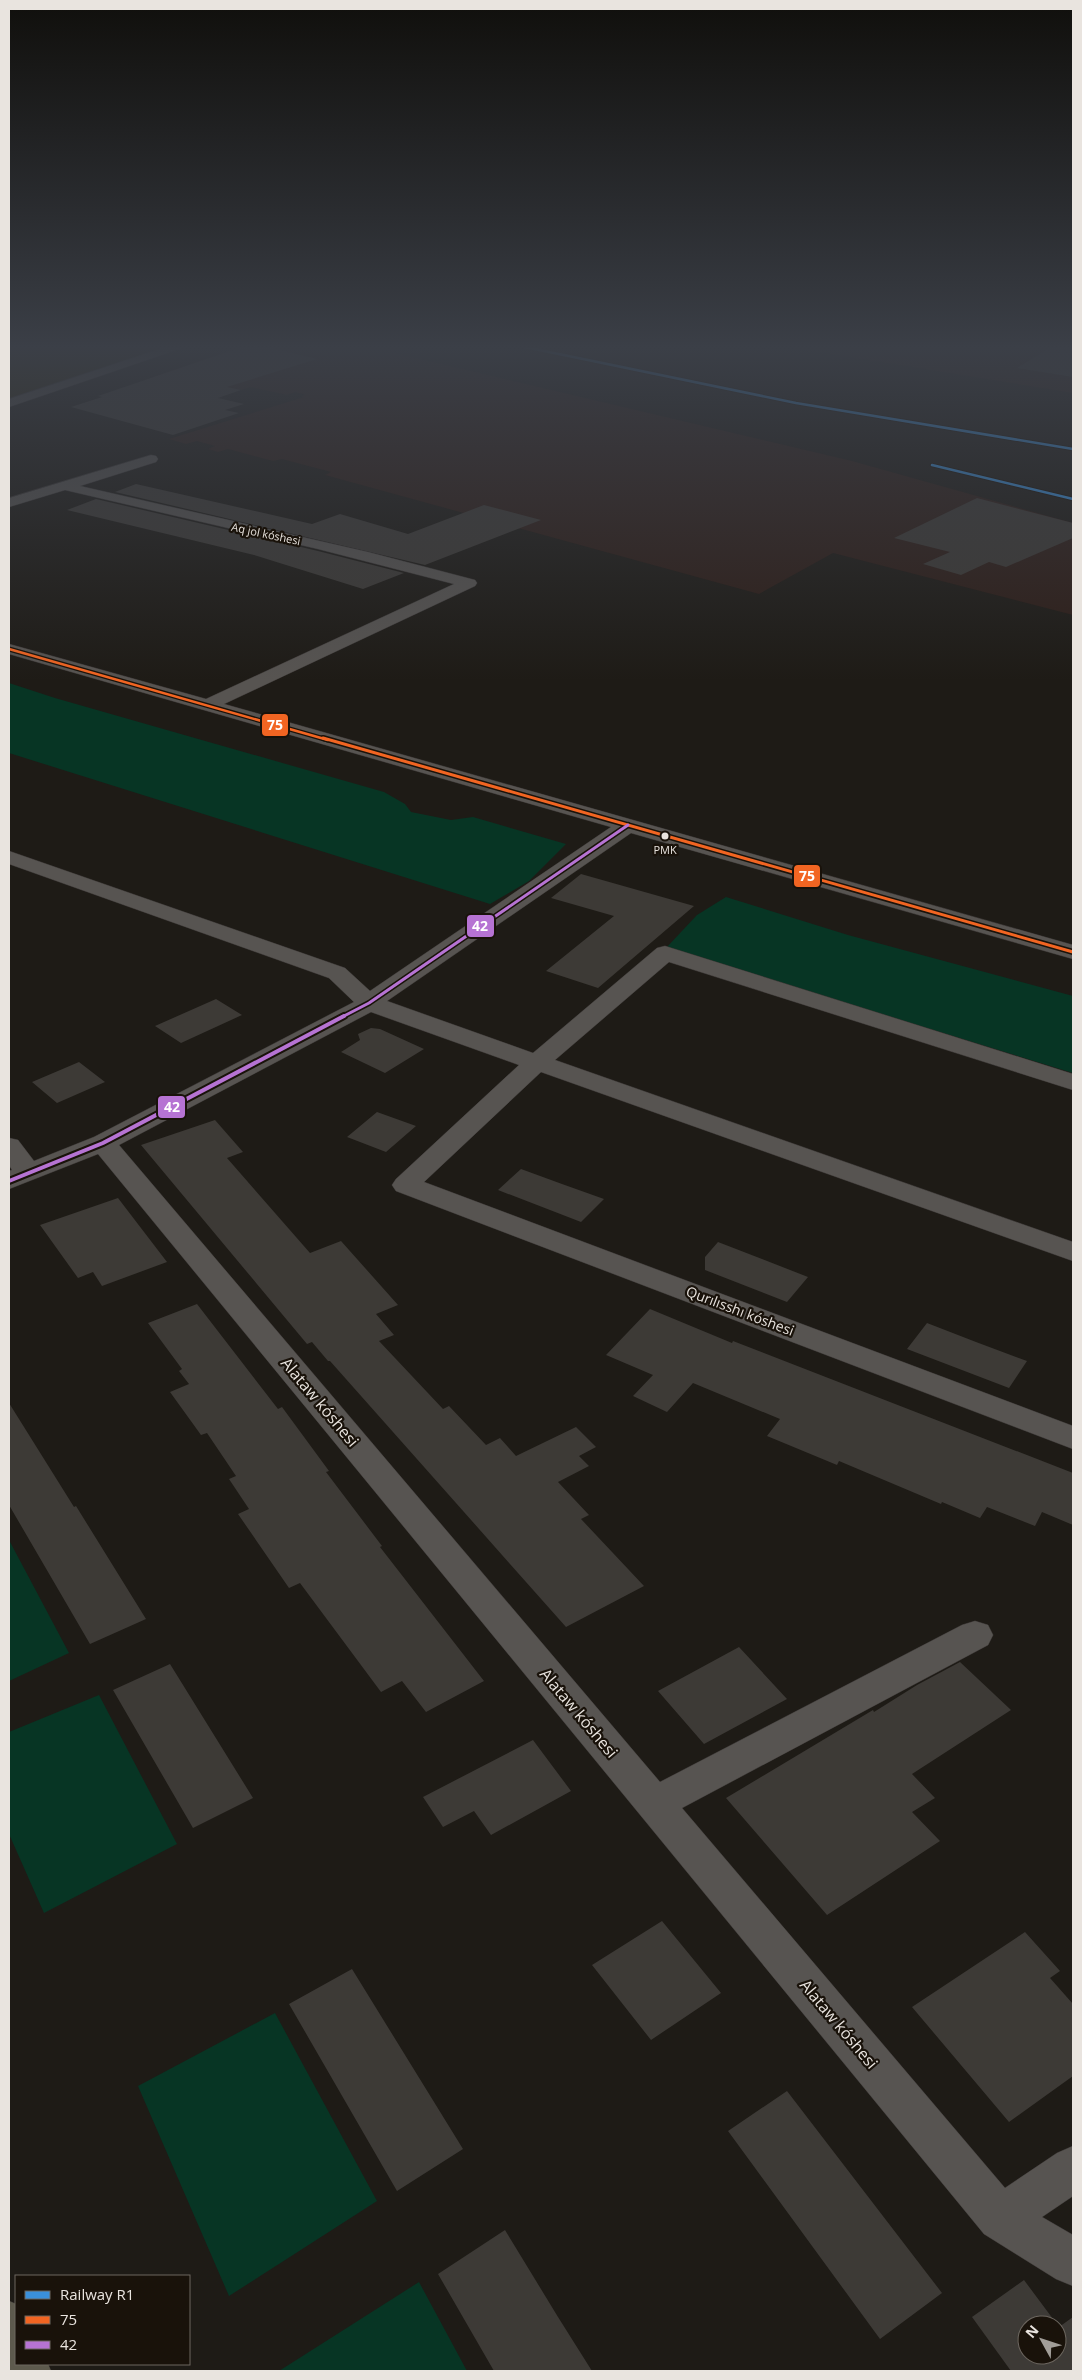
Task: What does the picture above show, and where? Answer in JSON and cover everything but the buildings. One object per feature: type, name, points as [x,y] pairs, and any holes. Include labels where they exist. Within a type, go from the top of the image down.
[{"type":"highway","points":[[9,2325],[15,2342]]},
{"type":"street","points":[[9,503],[151,459]]},
{"type":"street","name":"Aq jol kóshesi","points":[[64,486],[199,519],[378,558],[468,583],[208,705]]},
{"type":"street","points":[[9,649],[1073,952]]},
{"type":"street","points":[[9,1146],[19,1177],[103,1143],[369,1003],[628,825]]},
{"type":"street","points":[[9,857],[337,972],[369,1003],[1073,1252]]},
{"type":"street","points":[[536,1062],[665,953],[1073,1082]]},
{"type":"street","name":"Qurılısshı kóshesi","points":[[536,1062],[406,1185],[1073,1438]]},
{"type":"street","name":"Alataw kóshesi","points":[[103,1143],[1000,2218],[1073,2262]]},
{"type":"street","points":[[655,1804],[975,1635]]},
{"type":"street","points":[[1000,2218],[1073,2170]]},
{"type":"shaded area","points":[[262,458],[840,458],[1073,523],[1073,615],[833,553],[759,594],[325,475],[331,472],[282,459],[273,461]]},
{"type":"green space","points":[[9,683],[55,698],[384,792],[405,804],[411,812],[451,820],[473,817],[566,844],[529,881],[490,904],[9,753]]},
{"type":"green space","points":[[726,897],[848,935],[1073,996],[1073,1073],[666,948],[697,915]]},
{"type":"green space","points":[[9,1540],[69,1653],[9,1681]]},
{"type":"green space","points":[[99,1695],[177,1844],[44,1913],[9,1834],[9,1732]]},
{"type":"green space","points":[[275,2013],[377,2201],[229,2296],[138,2086]]},
{"type":"green space","points":[[419,2282],[467,2371],[279,2371]]},
{"type":"rail line","name":"R1","points":[[932,465],[1073,499]]},
{"type":"transit line","name":"75","points":[[9,649],[1073,952]]},
{"type":"transit line","name":"42","points":[[9,1181],[103,1143],[369,1003],[628,825]]},
{"type":"place","name":"PMK","points":[[665,836]]}]
